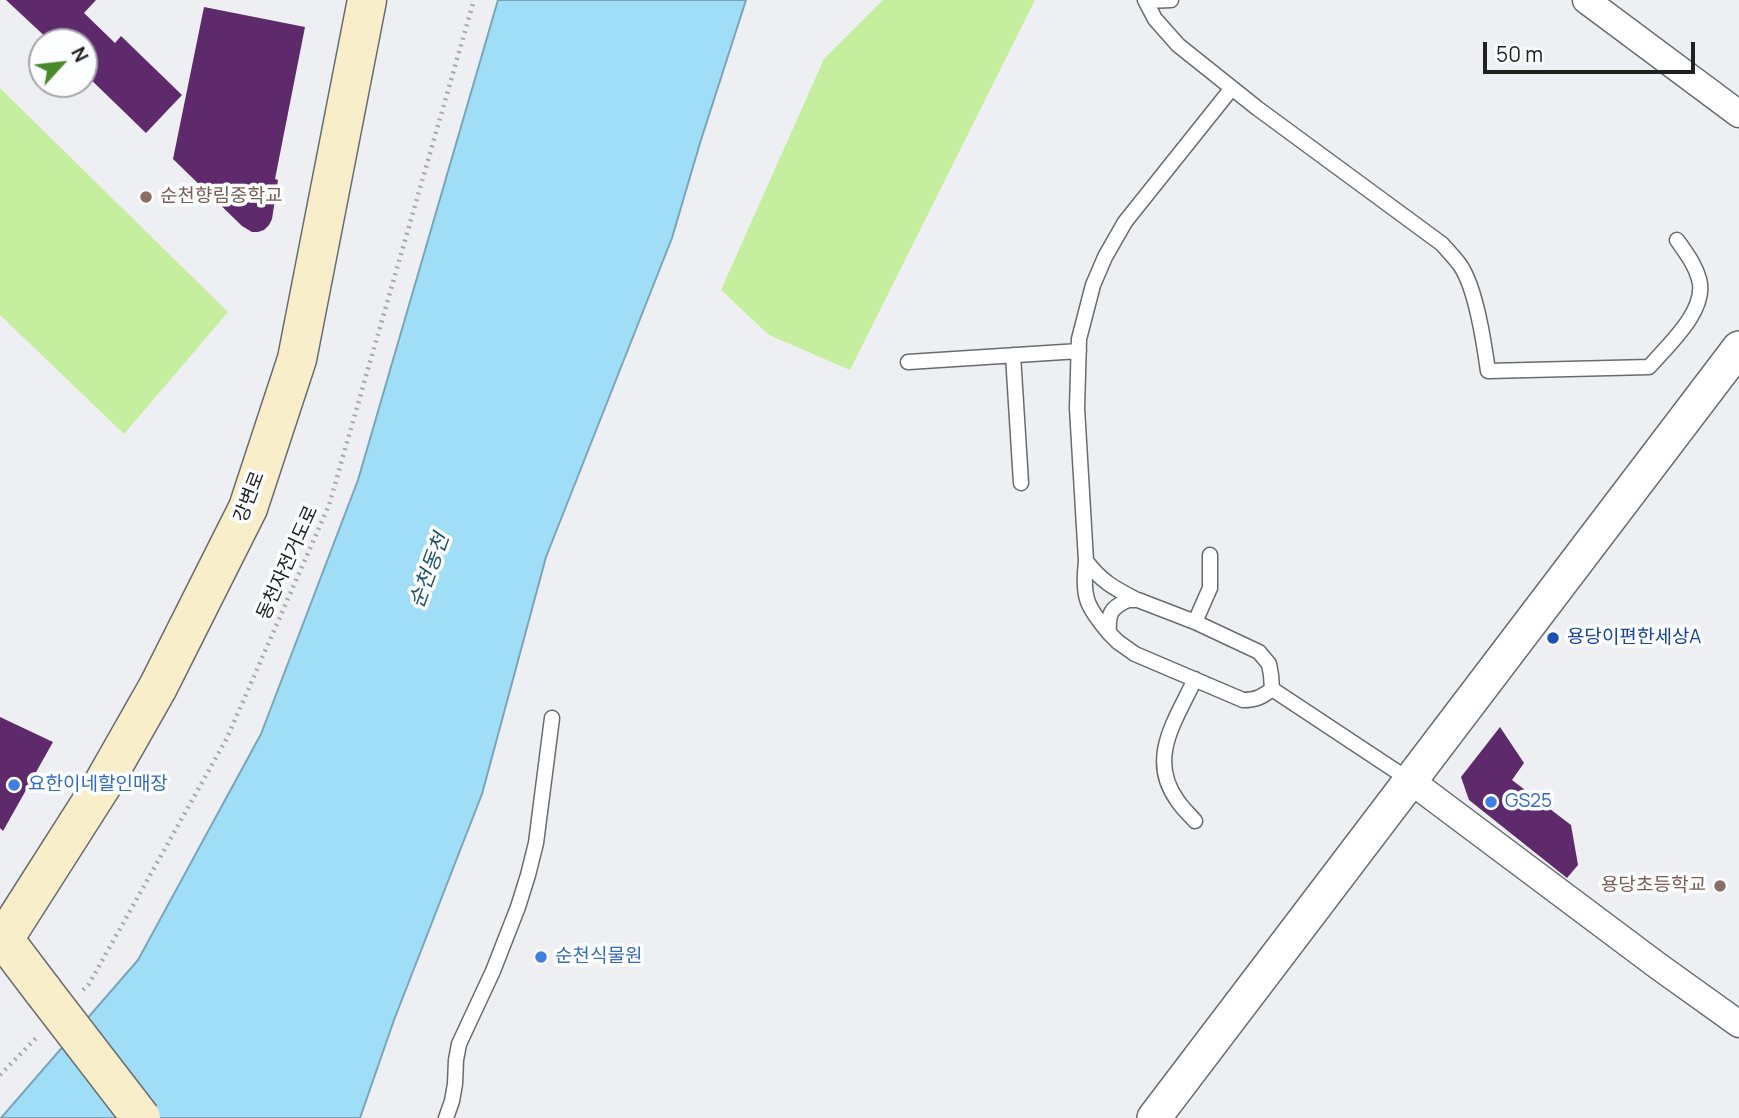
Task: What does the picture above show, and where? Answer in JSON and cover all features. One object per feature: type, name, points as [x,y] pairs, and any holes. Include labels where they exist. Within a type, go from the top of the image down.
[{"type":"main road","name":"강변로","points":[[1,938],[104,782],[158,687],[248,508],[297,359],[367,0]]},
{"type":"main road","points":[[1,938],[62,992],[141,1118]]},
{"type":"street","points":[[1604,5],[1739,114]]},
{"type":"street","points":[[1154,1118],[1739,348]]},
{"type":"street","points":[[1411,781],[1739,1024]]},
{"type":"lane","points":[[1171,0],[1146,1],[1155,19],[1178,45],[1257,108],[1442,244],[1461,267],[1472,295],[1488,371],[1649,367],[1694,313],[1700,299],[1700,282],[1692,261],[1678,240]]},
{"type":"lane","points":[[1232,88],[1125,222],[1093,285],[1079,339],[1077,408],[1086,561],[1084,584],[1087,604],[1096,618],[1118,642],[1135,654],[1243,700],[1262,697],[1272,689]]},
{"type":"lane","points":[[908,362],[1079,351]]},
{"type":"lane","points":[[1013,355],[1021,483]]},
{"type":"lane","points":[[1195,622],[1210,587],[1210,555]]},
{"type":"lane","points":[[1086,561],[1098,577],[1112,587],[1259,652],[1269,664],[1272,689]]},
{"type":"lane","points":[[1109,633],[1108,620],[1111,611],[1118,604],[1138,600]]},
{"type":"lane","points":[[1195,679],[1164,746],[1163,764],[1167,782],[1177,800],[1195,821]]},
{"type":"lane","points":[[1272,689],[1411,781]]},
{"type":"lane","points":[[446,1118],[455,1084],[459,1044],[493,971],[528,875],[536,843],[552,718]]},
{"type":"path","name":"동천자전거도로","points":[[62,992],[89,984],[227,738],[329,505],[474,0]]},
{"type":"path","points":[[0,1075],[45,1029]]},
{"type":"green space","points":[[883,0],[1035,0],[850,370],[769,335],[721,290],[824,59]]},
{"type":"green space","points":[[0,88],[228,312],[124,434],[0,315]]},
{"type":"water","name":"순천동천","points":[[498,0],[746,0],[672,238],[546,557],[482,794],[394,1020],[360,1118],[1,1118],[138,960],[261,734],[358,480]]},
{"type":"building","points":[[6,0],[96,0],[84,13],[115,43],[121,36],[182,95],[146,133],[98,87],[98,28],[36,28]]},
{"type":"building","points":[[204,7],[305,27],[275,179],[278,180],[272,219],[264,230],[258,232],[252,232],[242,226],[173,159]]},
{"type":"building","name":"요한이네할인매장","points":[[0,717],[53,742],[3,831],[0,828]]},
{"type":"building","points":[[1500,727],[1524,763],[1512,780],[1571,825],[1578,865],[1567,878],[1469,800],[1461,777]]},
{"type":"place","name":"순천향림중학교","points":[[146,197]]},
{"type":"place","name":"용당이편한세상A","points":[[1553,638]]},
{"type":"place","name":"요한이네할인매장","points":[[14,785]]},
{"type":"place","name":"GS25","points":[[1491,802]]},
{"type":"place","name":"용당초등학교","points":[[1720,886]]},
{"type":"place","name":"순천식물원","points":[[541,957]]}]
